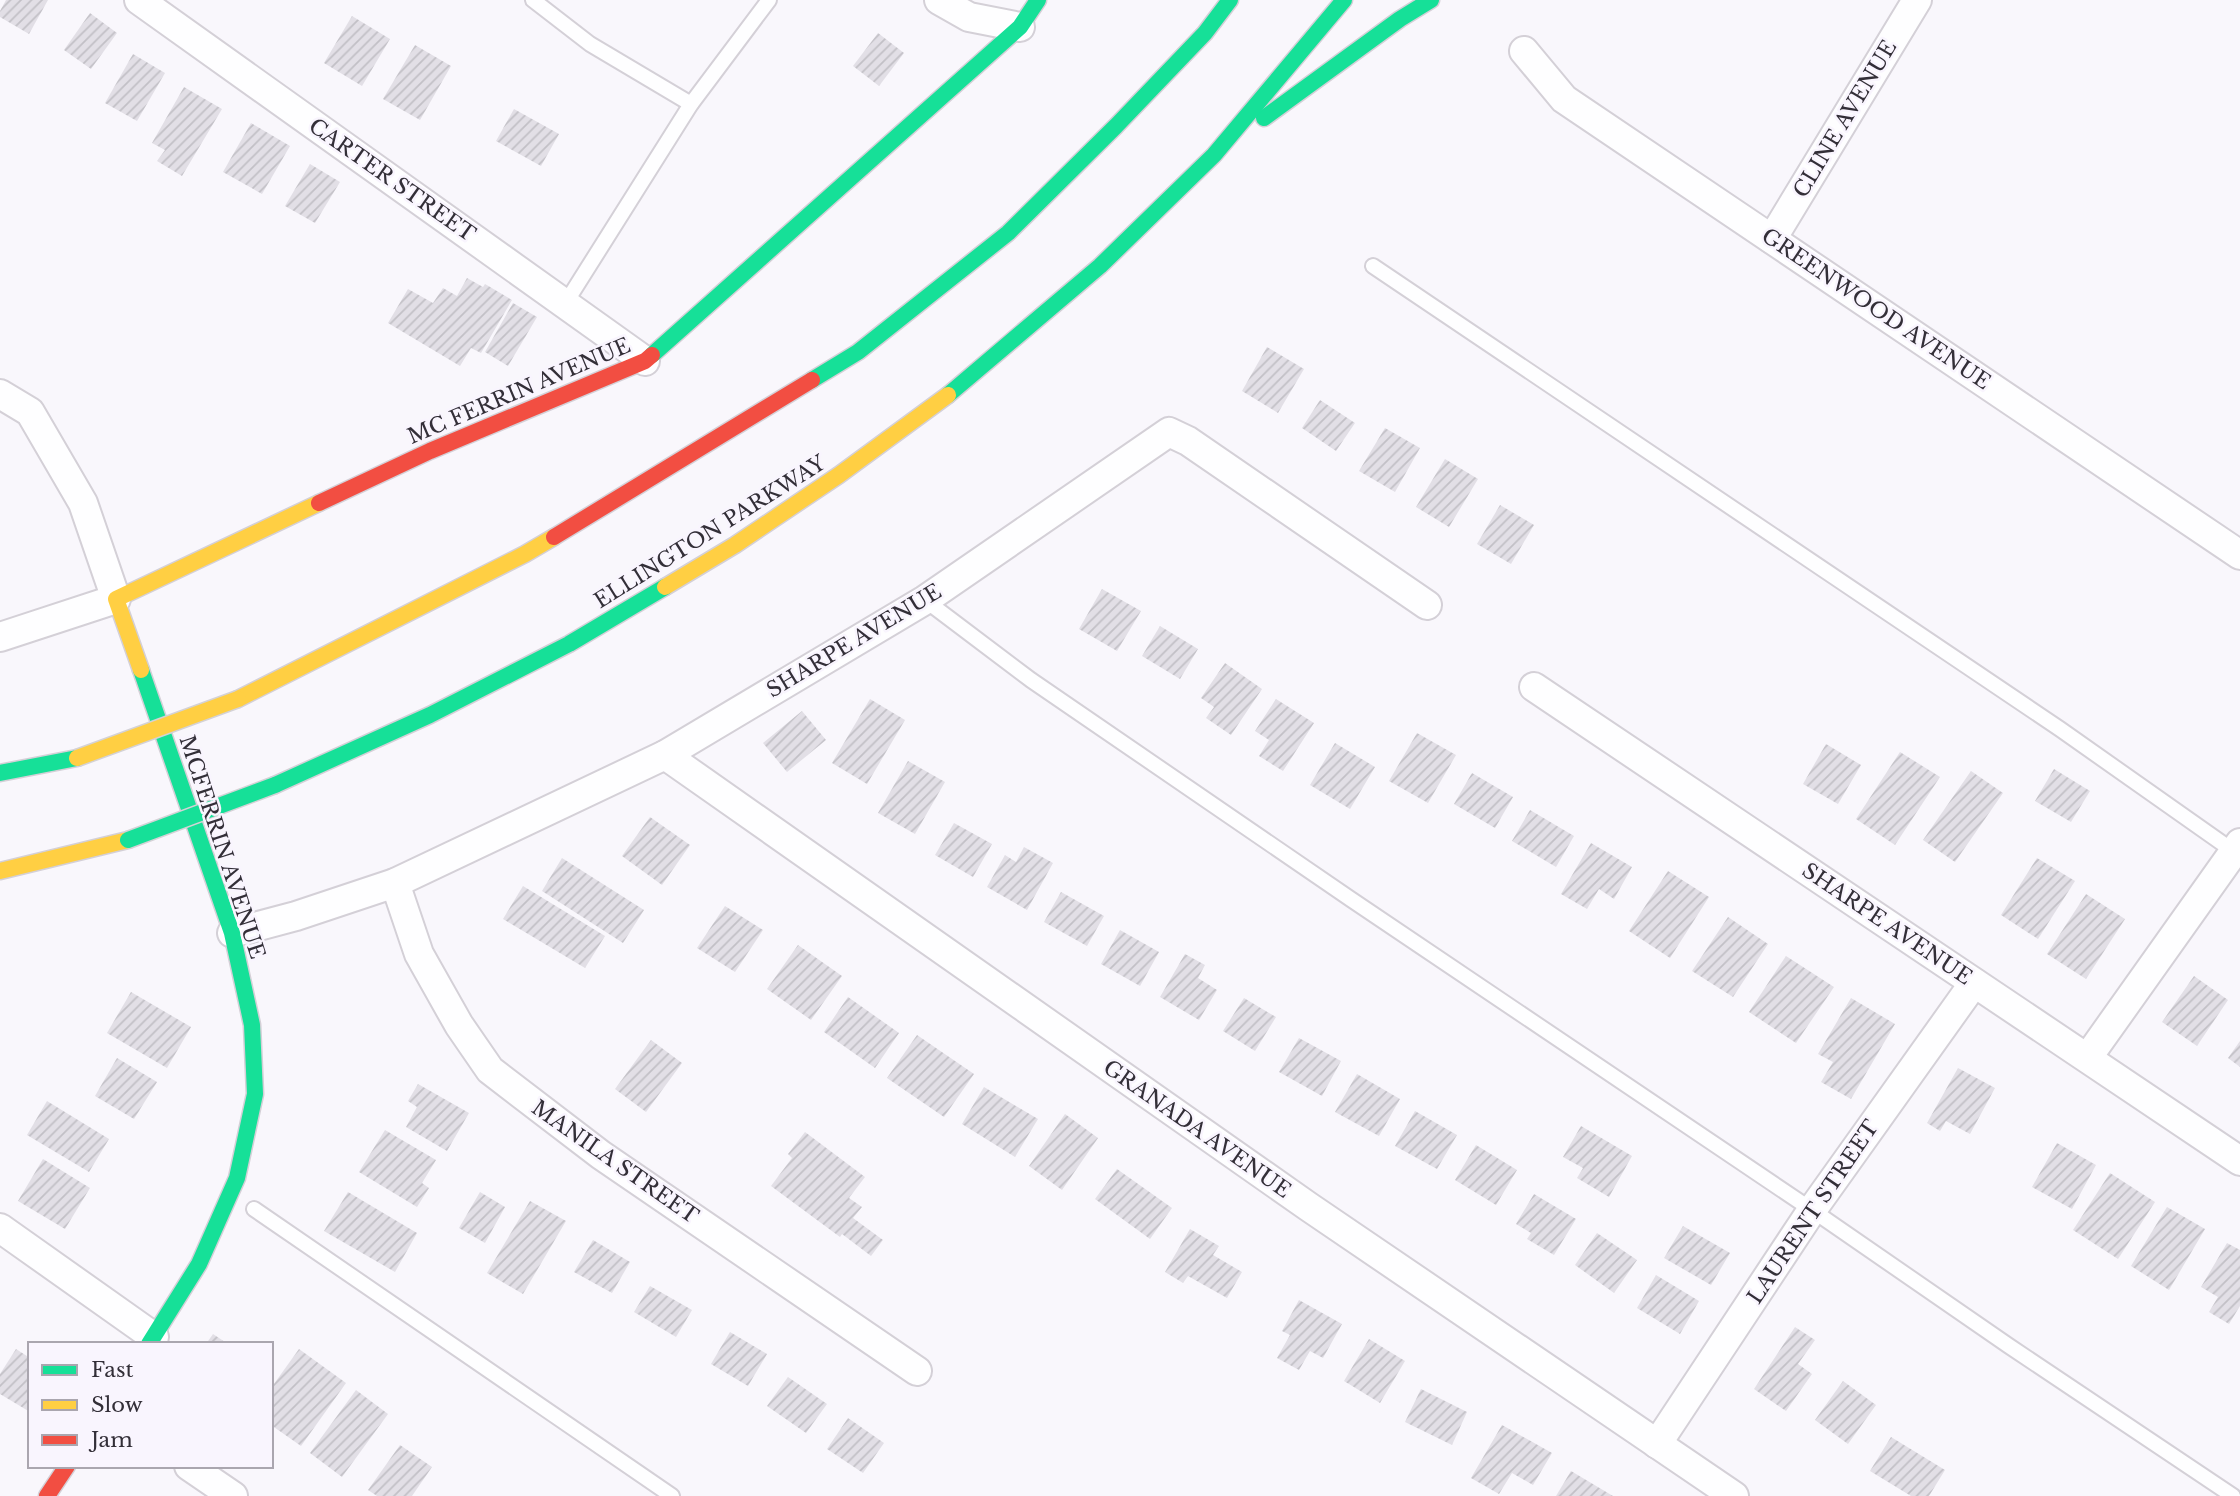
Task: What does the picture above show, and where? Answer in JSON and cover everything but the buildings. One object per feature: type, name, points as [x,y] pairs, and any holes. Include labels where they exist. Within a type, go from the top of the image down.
[{"type":"main road","name":"MC FERRIN AVENUE","points":[[116,598],[430,451],[645,361],[1020,27],[1038,0]]},
{"type":"main road","points":[[0,772],[77,758],[238,699],[525,554],[858,352],[1008,233],[1205,33],[1230,0]]},
{"type":"main road","name":"ELLINGTON PARKWAY","points":[[0,871],[128,839],[275,785],[430,715],[569,644],[735,545],[839,475],[944,398],[1100,266],[1214,155],[1345,0]]},
{"type":"main road","points":[[1214,155],[1400,19],[1431,0]]},
{"type":"main road","name":"MCFERRIN AVENUE","points":[[116,598],[232,933],[252,1025],[255,1094],[237,1178],[199,1264],[151,1340]]},
{"type":"main road","points":[[47,1496],[66,1468]]},
{"type":"street","name":"CARTER STREET","points":[[139,0],[645,361]]},
{"type":"street","points":[[939,0],[969,18],[1020,27]]},
{"type":"street","name":"CLINE AVENUE","points":[[1772,239],[1917,0]]},
{"type":"street","name":"GREENWOOD AVENUE","points":[[1524,51],[1564,99],[2240,555]]},
{"type":"street","points":[[0,394],[30,412],[83,503],[116,598],[0,637]]},
{"type":"street","name":"SHARPE AVENUE","points":[[232,933],[296,916],[395,883],[665,755],[925,600],[1169,432],[1188,441],[1427,605]]},
{"type":"street","name":"SHARPE AVENUE","points":[[1534,687],[2240,1161]]},
{"type":"street","name":"GRANADA AVENUE","points":[[665,755],[1309,1207],[1734,1496]]},
{"type":"street","points":[[2088,1057],[2238,850]]},
{"type":"street","name":"MANILA STREET","points":[[395,883],[419,954],[459,1025],[490,1070],[601,1155],[917,1371]]},
{"type":"street","name":"LAURENT STREET","points":[[1657,1444],[1812,1210],[1974,983]]},
{"type":"street","points":[[0,1228],[151,1340]]},
{"type":"street","points":[[192,1468],[233,1496]]},
{"type":"lane","points":[[533,0],[590,44],[691,104]]},
{"type":"lane","points":[[565,304],[691,104],[769,0]]},
{"type":"lane","points":[[1373,266],[2238,850]]},
{"type":"lane","points":[[925,600],[1054,696],[2233,1496]]},
{"type":"lane","points":[[254,1209],[672,1496]]},
{"type":"traffic: fast","points":[[652,355],[1020,27],[1038,0]]},
{"type":"traffic: fast","points":[[812,380],[858,352],[1008,233],[1205,33],[1230,0]]},
{"type":"traffic: fast","points":[[948,395],[1100,266],[1214,155],[1344,0]]},
{"type":"traffic: fast","points":[[1264,118],[1400,19],[1431,0]]},
{"type":"traffic: fast","points":[[275,785],[430,715],[569,644],[665,587]]},
{"type":"traffic: fast","points":[[141,670],[232,933],[252,1025],[255,1094],[237,1178],[199,1264],[150,1342]]},
{"type":"traffic: fast","points":[[0,773],[77,758]]},
{"type":"traffic: fast","points":[[128,840],[275,785]]},
{"type":"traffic: slow","points":[[665,587],[735,545],[839,475],[948,395]]},
{"type":"traffic: slow","points":[[141,670],[116,599],[319,503]]},
{"type":"traffic: slow","points":[[238,699],[554,537]]},
{"type":"traffic: slow","points":[[77,758],[238,699]]},
{"type":"traffic: slow","points":[[0,871],[128,840]]},
{"type":"traffic: jam","points":[[319,503],[430,451],[645,361],[652,355]]},
{"type":"traffic: jam","points":[[554,537],[812,380]]},
{"type":"traffic: jam","points":[[47,1496],[66,1468]]}]
